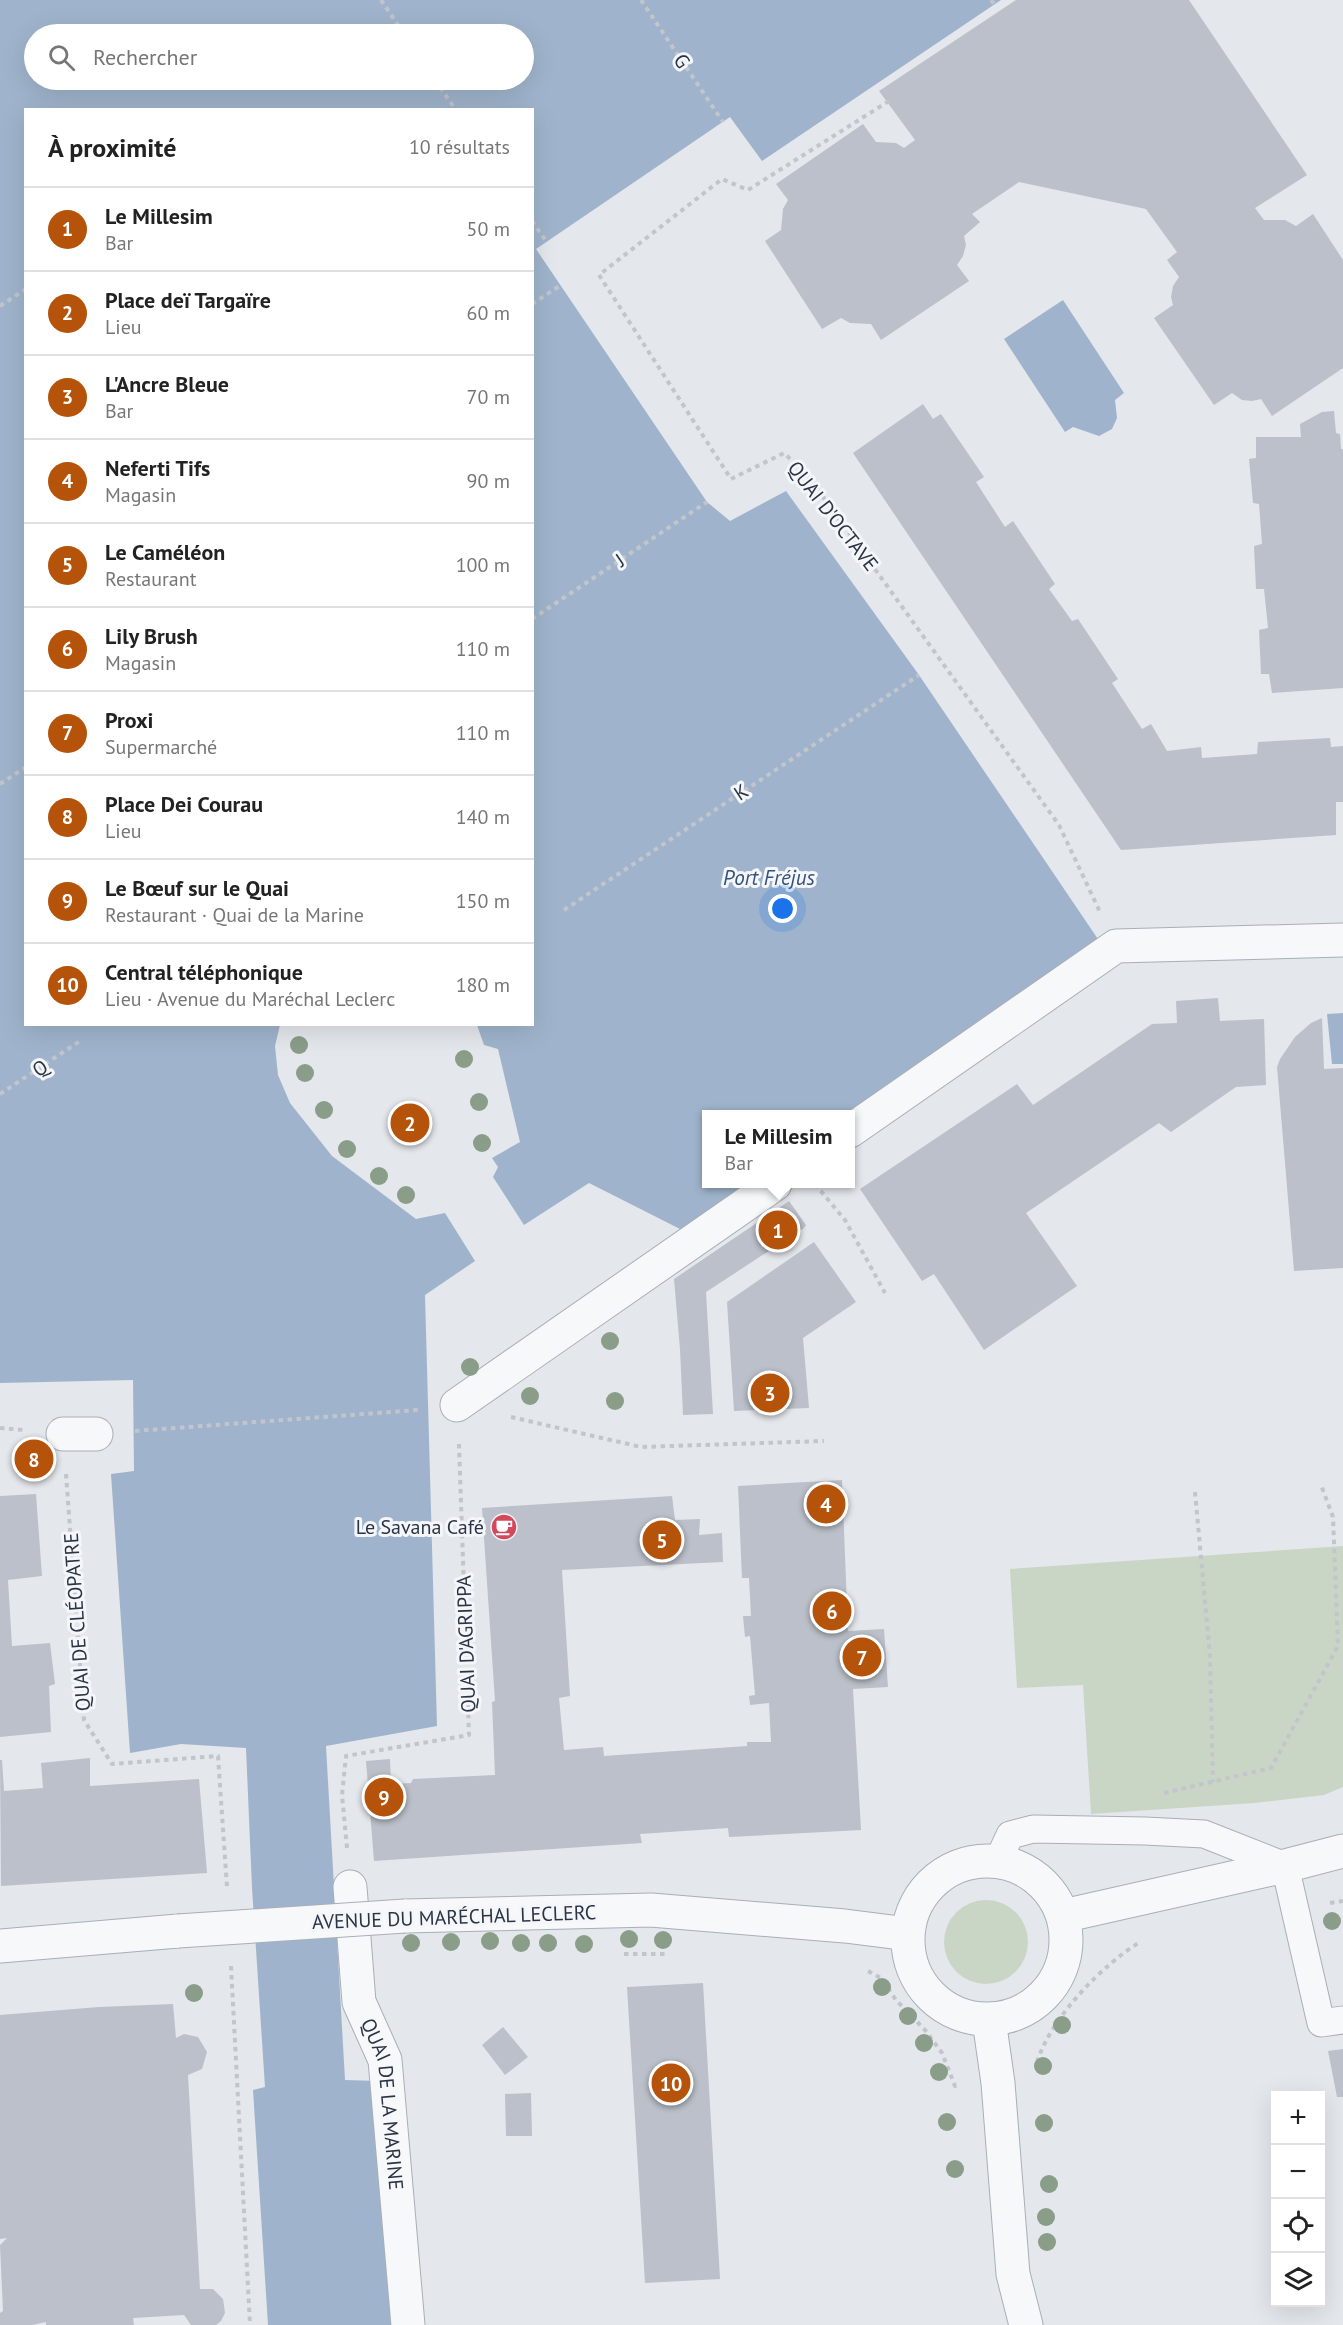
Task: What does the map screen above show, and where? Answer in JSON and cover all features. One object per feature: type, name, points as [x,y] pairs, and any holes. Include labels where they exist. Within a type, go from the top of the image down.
[{"type":"street","points":[[855,1128],[1116,946],[1343,940]]},
{"type":"street","points":[[457,1405],[769,1188]]},
{"type":"street","points":[[63,1434],[96,1434]]},
{"type":"street","points":[[1063,1916],[1343,1851]]},
{"type":"street","points":[[976,1861],[998,1861],[1026,1871],[1049,1890],[1063,1916],[1067,1945],[1060,1973],[1042,1998],[1018,2013],[989,2019],[964,2016],[942,2005],[924,1988],[912,1966],[908,1934],[917,1903],[922,1894],[937,1879],[956,1867],[976,1861]]},
{"type":"street","name":"QUAI DE LA MARINE","points":[[350,1887],[359,2002],[386,2060],[408,2325]]},
{"type":"street","name":"AVENUE DU MARÉCHAL LECLERC","points":[[0,1946],[178,1931],[405,1916],[651,1910],[845,1926],[908,1934]]},
{"type":"street","points":[[989,2019],[998,2083],[1013,2274],[1026,2325]]},
{"type":"lane","points":[[998,1861],[1010,1835],[1033,1829],[1204,1834],[1285,1866],[1321,2024],[1343,2020]]},
{"type":"path","points":[[381,0],[397,24]]},
{"type":"path","name":"G","points":[[641,0],[723,122]]},
{"type":"path","points":[[442,90],[455,108]]},
{"type":"path","name":"QUAI D'OCTAVE","points":[[889,101],[748,190],[722,179],[599,275],[731,479],[783,453],[808,476],[1059,825],[1116,946]]},
{"type":"path","points":[[534,224],[546,241]]},
{"type":"path","points":[[534,303],[561,285]]},
{"type":"path","points":[[0,306],[24,290]]},
{"type":"path","name":"J","points":[[534,618],[707,502]]},
{"type":"path","name":"K","points":[[564,910],[918,675]]},
{"type":"path","points":[[0,784],[24,768]]},
{"type":"path","name":"Q","points":[[0,1094],[80,1041]]},
{"type":"path","points":[[817,1188],[845,1220],[885,1293]]},
{"type":"path","points":[[457,1405],[641,1447],[824,1441]]},
{"type":"path","name":"QUAI D'AGRIPPA","points":[[350,1887],[342,1795],[346,1756],[469,1735],[457,1405]]},
{"type":"path","points":[[155,1430],[399,1412]]},
{"type":"path","points":[[0,1428],[63,1434]]},
{"type":"path","name":"QUAI DE CLÉOPATRE","points":[[63,1434],[84,1720],[112,1764],[218,1756],[227,1895]]},
{"type":"path","points":[[1159,1794],[1271,1768],[1338,1646],[1333,1517],[1321,1485]]},
{"type":"path","points":[[1195,1492],[1210,1656],[1213,1782]]},
{"type":"path","points":[[1034,2070],[1041,2048],[1083,1991],[1125,1951],[1144,1940]]},
{"type":"path","points":[[618,1954],[676,1955]]},
{"type":"path","points":[[230,1955],[250,2325]]},
{"type":"path","points":[[862,1967],[881,1978],[896,2000],[925,2030],[942,2053],[955,2085]]},
{"type":"green space","points":[[1343,1546],[1343,1787],[1324,1795],[1254,1803],[1091,1814],[1083,1685],[1017,1688],[1010,1569]]},
{"type":"green space","points":[[986,1900],[1002,1903],[1016,1912],[1025,1926],[1028,1942],[1025,1958],[1016,1972],[1002,1981],[986,1984],[970,1981],[956,1972],[947,1958],[944,1942],[947,1926],[956,1912],[970,1903]]},
{"type":"water","name":"Port Fréjus","points":[[0,0],[1001,0],[762,161],[730,117],[536,249],[707,502],[730,521],[786,491],[919,675],[1102,945],[855,1111],[702,1110],[702,1188],[748,1188],[684,1231],[589,1183],[524,1225],[493,1177],[498,1167],[492,1158],[520,1142],[498,1049],[484,1045],[477,1026],[534,1026],[534,108],[24,108],[24,1026],[280,1026],[275,1046],[278,1075],[290,1103],[332,1156],[416,1219],[445,1213],[475,1261],[425,1295],[437,1726],[326,1746],[345,2080],[378,2081],[394,2325],[268,2325],[253,2090],[265,2087],[252,1888],[246,1748],[181,1744],[130,1753],[111,1474],[134,1471],[133,1380],[0,1383]]},
{"type":"water","points":[[1063,300],[1124,393],[1115,400],[1117,418],[1112,429],[1099,436],[1073,427],[1065,432],[1004,339]]},
{"type":"water","points":[[1343,1013],[1343,1064],[1332,1064],[1327,1014]]},
{"type":"building","points":[[1016,0],[1189,0],[1307,175],[1255,208],[1264,220],[1285,220],[1296,226],[1313,214],[1343,260],[1343,368],[1272,416],[1261,399],[1242,400],[1232,393],[1214,405],[1154,318],[1173,305],[1171,297],[1173,286],[1179,277],[1167,260],[1177,252],[1146,209],[1019,182],[972,214],[980,222],[964,236],[966,245],[957,265],[969,281],[881,340],[871,324],[850,323],[841,318],[822,329],[765,241],[781,230],[783,209],[788,200],[776,184],[863,124],[876,142],[896,143],[904,148],[915,140],[879,91]]},
{"type":"building","points":[[923,404],[933,419],[941,414],[984,477],[976,482],[1005,527],[1013,521],[1055,584],[1049,589],[1072,621],[1078,619],[1118,679],[1112,683],[1142,729],[1151,724],[1167,751],[1201,747],[1202,758],[1257,754],[1258,742],[1330,738],[1331,747],[1343,746],[1343,802],[1336,802],[1336,835],[1121,850],[853,453]]},
{"type":"building","points":[[1334,411],[1336,433],[1340,434],[1341,449],[1343,449],[1343,688],[1272,693],[1269,674],[1261,674],[1259,630],[1268,628],[1264,589],[1256,589],[1254,546],[1262,544],[1259,504],[1253,503],[1249,459],[1256,458],[1256,437],[1301,437],[1300,424],[1322,412]]},
{"type":"building","points":[[1218,998],[1220,1021],[1264,1019],[1266,1085],[1236,1087],[1171,1132],[1159,1123],[1026,1213],[1077,1286],[984,1350],[934,1274],[922,1281],[860,1189],[1017,1084],[1033,1105],[1152,1024],[1177,1023],[1176,1001]]},
{"type":"building","points":[[1322,1018],[1324,1069],[1343,1068],[1343,1268],[1294,1271],[1277,1067],[1295,1037],[1311,1023]]},
{"type":"building","points":[[789,1201],[806,1225],[804,1228],[706,1292],[713,1414],[683,1415],[674,1279]]},
{"type":"building","points":[[814,1242],[856,1302],[803,1338],[809,1408],[734,1411],[727,1302]]},
{"type":"building","points":[[842,1480],[848,1631],[884,1629],[888,1687],[853,1689],[861,1830],[729,1837],[728,1828],[640,1834],[642,1843],[374,1861],[366,1761],[390,1759],[391,1784],[411,1783],[413,1779],[495,1775],[492,1702],[495,1701],[482,1508],[672,1496],[675,1520],[700,1519],[699,1535],[722,1533],[723,1562],[562,1570],[570,1696],[559,1698],[564,1750],[603,1747],[604,1756],[747,1746],[747,1742],[771,1742],[769,1703],[750,1705],[749,1696],[755,1695],[750,1636],[745,1637],[743,1616],[751,1616],[749,1578],[742,1578],[738,1486]]},
{"type":"building","points":[[36,1494],[42,1576],[8,1580],[12,1646],[50,1643],[55,1684],[49,1686],[51,1732],[0,1737],[0,1496]]},
{"type":"building","points":[[90,1758],[90,1786],[199,1779],[207,1873],[1,1886],[0,1760],[2,1760],[4,1791],[43,1788],[41,1763]]},
{"type":"building","points":[[703,1983],[720,2279],[645,2283],[627,1987]]},
{"type":"building","points":[[173,2004],[176,2038],[184,2034],[198,2037],[207,2052],[202,2069],[188,2075],[200,2289],[213,2289],[223,2299],[225,2313],[221,2321],[216,2325],[191,2325],[184,2315],[133,2318],[134,2325],[46,2325],[46,2322],[32,2325],[0,2325],[0,2313],[3,2311],[0,2245],[7,2238],[0,2239],[0,2015]]},
{"type":"building","points":[[503,2027],[528,2057],[505,2075],[482,2045]]},
{"type":"building","points":[[1343,2049],[1343,2097],[1337,2097],[1328,2051]]},
{"type":"building","points":[[531,2093],[532,2136],[506,2136],[505,2094]]},
{"type":"place","name":"Place deï Targaïre","points":[[410,1123]]},
{"type":"place","name":"Le Millesim","points":[[778,1230]]},
{"type":"place","name":"L'Ancre Bleue","points":[[770,1393]]},
{"type":"place","name":"Place Dei Courau","points":[[34,1459]]},
{"type":"place","name":"Neferti Tifs","points":[[826,1504]]},
{"type":"place","name":"Le Savana Café","points":[[504,1527]]},
{"type":"place","name":"Le Caméléon","points":[[662,1540]]},
{"type":"place","name":"Lily Brush","points":[[832,1611]]},
{"type":"place","name":"Proxi","points":[[862,1657]]},
{"type":"place","name":"Le Bœuf sur le Quai","points":[[384,1797]]},
{"type":"place","name":"Central téléphonique","points":[[671,2083]]}]
